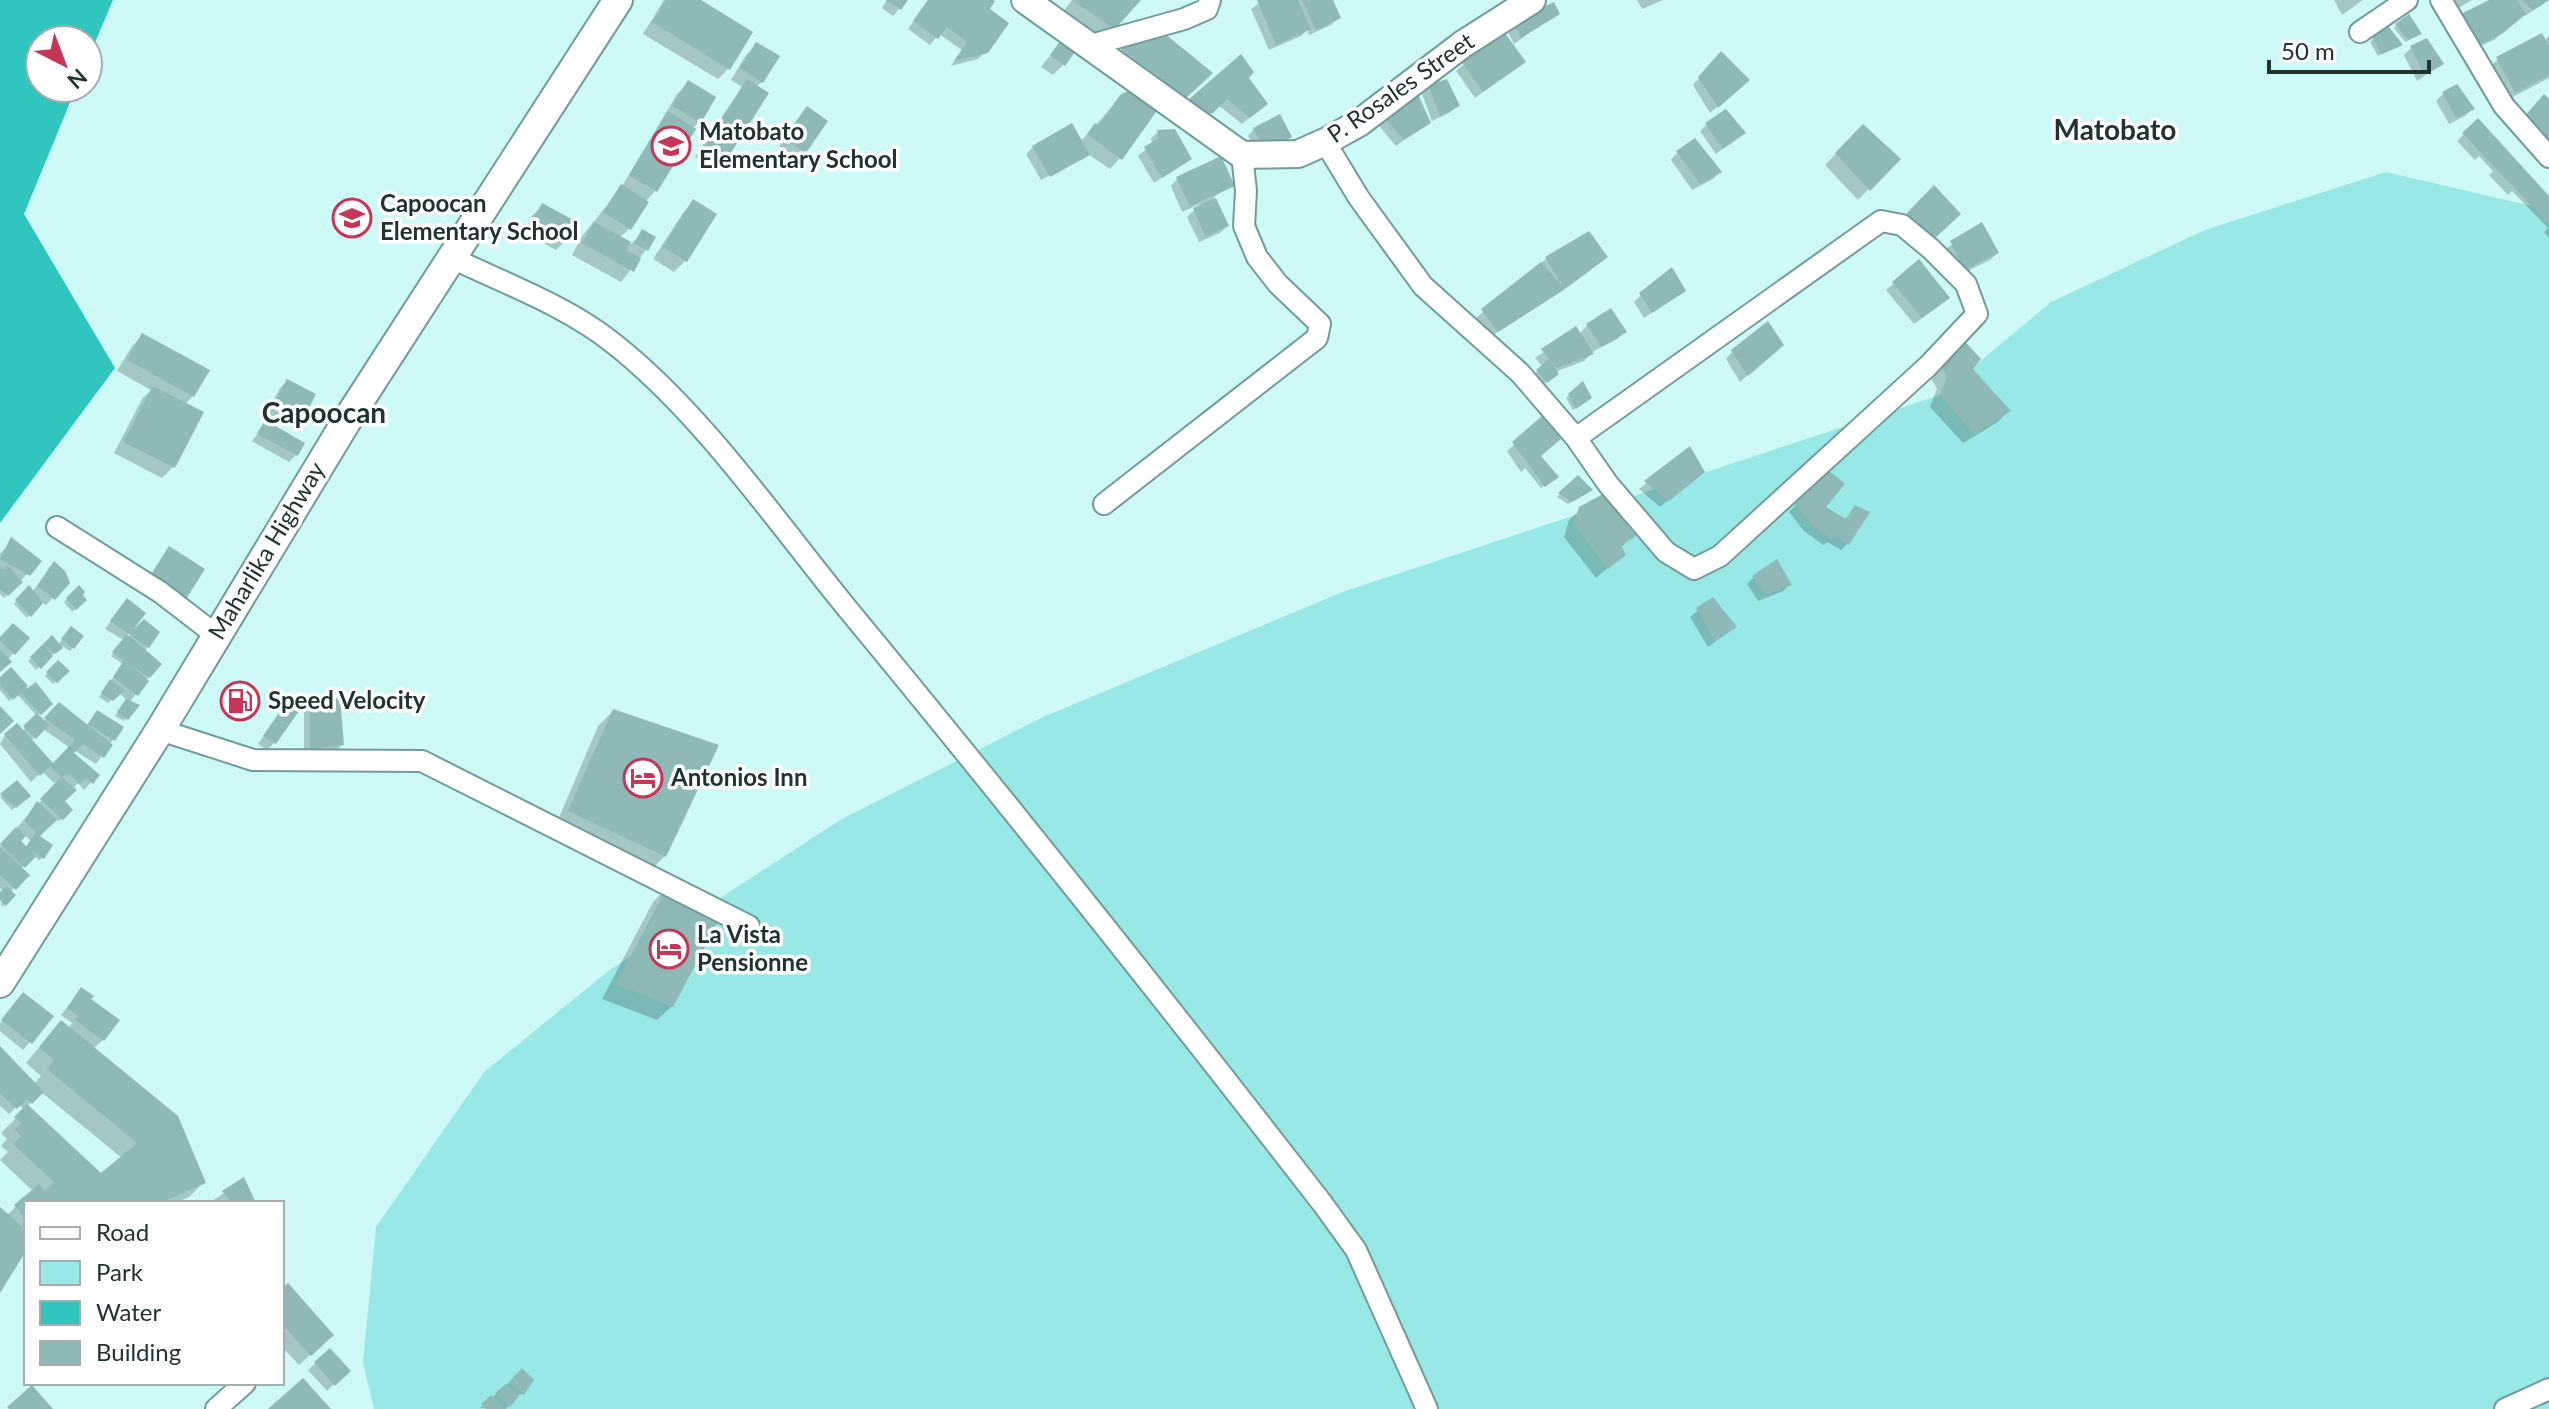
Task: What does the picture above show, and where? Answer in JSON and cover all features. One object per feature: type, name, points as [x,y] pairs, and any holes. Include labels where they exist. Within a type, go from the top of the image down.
[{"type":"main road","name":"Maharlika Highway","points":[[0,983],[9,960],[160,730],[349,417],[618,0]]},
{"type":"street","points":[[1025,0],[1242,155],[1246,191],[1244,226],[1257,257],[1278,284],[1320,324],[1317,338],[1104,504]]},
{"type":"street","points":[[1091,45],[1184,19],[1207,9],[1210,0]]},
{"type":"street","name":"P. Rosales Street","points":[[1242,155],[1298,154],[1325,142],[1359,123],[1463,44],[1532,0]]},
{"type":"street","points":[[2360,32],[2407,0]]},
{"type":"street","points":[[2441,0],[2504,106],[2549,157]]},
{"type":"street","points":[[1325,142],[1365,207],[1423,286],[1520,373],[1666,552],[1694,569],[1720,556],[1928,366],[1977,314],[1966,284],[1931,249],[1902,225],[1881,221],[1576,438]]},
{"type":"street","points":[[452,258],[585,323],[613,343],[658,381],[720,452],[1030,830],[1322,1203],[1356,1250],[1427,1409]]},
{"type":"street","points":[[57,527],[160,592],[216,635]]},
{"type":"street","points":[[160,730],[253,760],[422,761],[749,926]]},
{"type":"street","points":[[216,1409],[243,1385]]},
{"type":"street","points":[[2505,1409],[2549,1389]]},
{"type":"green space","points":[[2386,172],[2532,206],[2549,217],[2549,1409],[374,1409],[363,1362],[376,1227],[484,1072],[611,969],[840,820],[1043,717],[1345,591],[1940,395],[2051,302],[2205,230]]},
{"type":"water","points":[[0,0],[113,0],[103,24],[24,24],[24,104],[69,104],[24,214],[115,368],[0,523]]},
{"type":"building","points":[[666,0],[701,0],[753,32],[730,70],[652,22]]},
{"type":"building","points":[[886,0],[908,0],[901,10]]},
{"type":"building","points":[[928,0],[993,0],[990,9],[1009,23],[988,53],[954,61],[967,42],[947,27],[938,39],[913,21]]},
{"type":"building","points":[[1072,0],[1141,0],[1115,29]]},
{"type":"building","points":[[1257,0],[1298,0],[1311,29],[1276,45]]},
{"type":"building","points":[[1302,0],[1333,0],[1341,18],[1316,30]]},
{"type":"building","points":[[2489,0],[2517,0],[2526,14],[2503,33],[2477,46],[2455,17]]},
{"type":"building","points":[[2521,0],[2549,0],[2533,10]]},
{"type":"building","points":[[1554,2],[1560,14],[1521,38],[1513,21]]},
{"type":"building","points":[[2409,14],[2422,34],[2408,40],[2395,24]]},
{"type":"building","points":[[2389,27],[2403,45],[2382,54],[2372,37]]},
{"type":"building","points":[[1502,29],[1526,62],[1483,92],[1462,62]]},
{"type":"building","points":[[2542,33],[2549,46],[2549,75],[2515,93],[2496,57]]},
{"type":"building","points":[[1165,34],[1213,73],[1186,98],[1120,48]]},
{"type":"building","points":[[2427,38],[2444,64],[2425,75],[2410,46]]},
{"type":"building","points":[[1061,40],[1075,52],[1065,66],[1050,55]]},
{"type":"building","points":[[756,42],[780,56],[763,83],[740,68]]},
{"type":"building","points":[[1721,51],[1750,80],[1718,108],[1698,77]]},
{"type":"building","points":[[1241,54],[1254,72],[1249,78],[1268,104],[1250,118],[1227,99],[1212,114],[1188,100]]},
{"type":"building","points":[[747,79],[769,93],[727,159],[705,145]]},
{"type":"building","points":[[1447,79],[1460,106],[1440,116],[1428,85]]},
{"type":"building","points":[[688,80],[716,97],[701,123],[672,106]]},
{"type":"building","points":[[2457,84],[2475,109],[2456,118],[2442,92]]},
{"type":"building","points":[[1136,87],[1161,105],[1122,160],[1087,134],[1095,123],[1099,125],[1120,95]]},
{"type":"building","points":[[1417,92],[1431,123],[1404,140],[1385,118]]},
{"type":"building","points":[[2544,94],[2549,99],[2549,145],[2523,118]]},
{"type":"building","points":[[807,106],[828,121],[806,153],[784,138]]},
{"type":"building","points":[[1726,109],[1746,133],[1723,149],[1705,123]]},
{"type":"building","points":[[668,111],[696,129],[657,192],[629,175]]},
{"type":"building","points":[[1280,114],[1292,137],[1266,151],[1253,128]]},
{"type":"building","points":[[2478,118],[2549,196],[2549,224],[2462,133]]},
{"type":"building","points":[[1072,123],[1090,155],[1050,177],[1032,146]]},
{"type":"building","points":[[1863,124],[1901,159],[1870,191],[1835,153]]},
{"type":"building","points":[[1175,129],[1192,159],[1162,178],[1144,147],[1159,138],[1157,130]]},
{"type":"building","points":[[1695,138],[1722,172],[1700,184],[1676,151]]},
{"type":"building","points":[[1221,156],[1235,186],[1190,206],[1176,177]]},
{"type":"building","points":[[621,184],[649,202],[631,230],[603,212]]},
{"type":"building","points":[[1934,185],[1961,214],[1933,240],[1904,216]]},
{"type":"building","points":[[1216,198],[1229,226],[1206,237],[1193,208]]},
{"type":"building","points":[[693,199],[717,214],[687,262],[663,247]]},
{"type":"building","points":[[542,203],[579,223],[569,241],[533,220]]},
{"type":"building","points":[[594,222],[631,242],[626,250],[641,258],[634,272],[582,243]]},
{"type":"building","points":[[1982,222],[1999,253],[1964,270],[1950,241]]},
{"type":"building","points":[[642,229],[656,237],[648,251],[634,243]]},
{"type":"building","points":[[1589,231],[1608,257],[1565,289],[1545,257]]},
{"type":"building","points":[[1919,259],[1950,298],[1922,318],[1892,282]]},
{"type":"building","points":[[1541,262],[1565,289],[1498,332],[1481,309]]},
{"type":"building","points":[[1672,267],[1686,291],[1652,313],[1639,293]]},
{"type":"building","points":[[1611,308],[1627,332],[1602,347],[1586,324]]},
{"type":"building","points":[[1768,321],[1784,345],[1748,376],[1731,350]]},
{"type":"building","points":[[1576,326],[1594,354],[1557,368],[1541,349]]},
{"type":"building","points":[[142,333],[210,370],[194,397],[127,360]]},
{"type":"building","points":[[1958,334],[1981,359],[1973,369],[2011,411],[1974,434],[1940,395],[1947,377],[1941,365]]},
{"type":"building","points":[[1549,359],[1559,374],[1547,383],[1536,370]]},
{"type":"building","points":[[287,379],[316,394],[302,422],[272,407]]},
{"type":"building","points":[[1583,381],[1592,398],[1576,409],[1568,394]]},
{"type":"building","points":[[153,386],[204,412],[175,468],[123,442]]},
{"type":"building","points":[[1542,416],[1561,439],[1541,456],[1559,477],[1545,487],[1512,442]]},
{"type":"building","points":[[265,420],[305,443],[298,456],[257,434]]},
{"type":"building","points":[[1690,446],[1705,472],[1669,501],[1644,481]]},
{"type":"building","points":[[1828,470],[1845,484],[1826,507],[1846,519],[1855,505],[1870,512],[1849,545],[1836,536],[1841,528],[1832,540],[1811,524],[1795,504]]},
{"type":"building","points":[[1578,475],[1593,490],[1572,502],[1558,493]]},
{"type":"building","points":[[1603,494],[1636,536],[1621,545],[1626,555],[1608,569],[1574,525],[1579,507]]},
{"type":"building","points":[[11,537],[42,561],[30,576],[0,559]]},
{"type":"building","points":[[169,546],[205,569],[186,599],[150,576]]},
{"type":"building","points":[[1777,559],[1792,585],[1766,595],[1752,576]]},
{"type":"building","points":[[54,561],[65,571],[70,583],[55,600],[37,586]]},
{"type":"building","points":[[8,566],[23,582],[8,596],[0,589],[0,567],[3,570]]},
{"type":"building","points":[[29,585],[43,603],[31,617],[15,600]]},
{"type":"building","points":[[79,585],[87,600],[76,610],[66,598]]},
{"type":"building","points":[[1713,597],[1737,627],[1715,641],[1696,608]]},
{"type":"building","points":[[127,598],[146,613],[133,630],[144,619],[160,632],[149,648],[110,621]]},
{"type":"building","points":[[13,623],[30,638],[15,655],[0,641]]},
{"type":"building","points":[[71,626],[84,636],[74,649],[61,639]]},
{"type":"building","points":[[127,634],[162,664],[150,678],[129,664],[149,681],[138,696],[113,677],[124,660],[112,652]]},
{"type":"building","points":[[52,635],[63,648],[55,654],[43,644]]},
{"type":"building","points":[[43,644],[53,656],[41,669],[30,657]]},
{"type":"building","points":[[0,649],[12,662],[0,672]]},
{"type":"building","points":[[58,660],[70,671],[57,683],[46,672]]},
{"type":"building","points":[[11,667],[28,686],[13,700],[0,684],[0,677]]},
{"type":"building","points":[[110,679],[125,690],[113,701],[101,693]]},
{"type":"building","points":[[36,682],[53,704],[41,715],[21,693]]},
{"type":"building","points":[[308,698],[276,744],[263,736],[288,700]]},
{"type":"building","points":[[340,698],[344,745],[310,749],[310,702]]},
{"type":"building","points":[[126,699],[140,705],[128,720],[117,712]]},
{"type":"building","points":[[59,702],[113,745],[104,758],[83,744],[74,753],[100,775],[93,784],[86,778],[79,784],[70,774],[61,777],[50,766],[40,776],[4,734],[17,723],[53,763],[75,740],[44,718]]},
{"type":"building","points":[[0,706],[14,721],[0,734]]},
{"type":"building","name":"Antonios Inn","points":[[613,709],[719,745],[666,857],[568,811]]},
{"type":"building","points":[[97,710],[124,727],[115,741],[88,724]]},
{"type":"building","points":[[37,713],[49,725],[36,739],[23,726]]},
{"type":"building","points":[[61,777],[77,790],[65,801],[73,810],[63,820],[40,799]]},
{"type":"building","points":[[17,780],[31,796],[16,808],[0,794]]},
{"type":"building","points":[[37,801],[57,820],[40,836],[53,845],[44,859],[26,847],[36,832],[24,821]]},
{"type":"building","points":[[16,827],[26,836],[21,841],[36,856],[25,868],[0,844]]},
{"type":"building","points":[[0,847],[30,875],[16,890],[0,875]]},
{"type":"building","name":"La Vista Pensionne","points":[[668,885],[723,913],[673,1007],[616,984]]},
{"type":"building","points":[[6,886],[16,895],[6,906],[0,900],[0,892]]},
{"type":"building","points":[[81,987],[94,996],[91,999],[120,1020],[104,1041],[75,1020],[78,1016],[67,1008]]},
{"type":"building","points":[[23,992],[54,1016],[32,1044],[1,1020]]},
{"type":"building","points":[[61,1020],[178,1116],[206,1183],[164,1201],[24,1201],[24,1217],[14,1205],[39,1184],[45,1191],[54,1182],[13,1144],[21,1136],[14,1130],[21,1123],[14,1117],[27,1104],[101,1173],[137,1143],[47,1069],[54,1060],[39,1047]]},
{"type":"building","points":[[0,1046],[44,1092],[32,1104],[27,1099],[17,1109],[0,1093]]},
{"type":"building","points":[[244,1177],[255,1201],[230,1201],[222,1191]]},
{"type":"building","points":[[0,1207],[24,1228],[24,1254],[0,1293]]},
{"type":"building","points":[[288,1283],[334,1335],[311,1356],[284,1326],[284,1286]]},
{"type":"building","points":[[330,1348],[351,1371],[335,1386],[314,1362]]},
{"type":"building","points":[[522,1368],[534,1380],[524,1395],[509,1382]]},
{"type":"building","points":[[303,1378],[331,1409],[268,1409]]},
{"type":"building","points":[[506,1384],[519,1396],[510,1407],[495,1393]]},
{"type":"building","points":[[32,1385],[53,1409],[7,1407]]},
{"type":"building","points":[[491,1395],[505,1409],[486,1409],[481,1404]]},
{"type":"place","name":"Matobato Elementary School","points":[[671,146]]},
{"type":"place","name":"Capoocan Elementary School","points":[[352,218]]},
{"type":"place","name":"Speed Velocity","points":[[240,701]]},
{"type":"place","name":"Antonios Inn","points":[[643,778]]},
{"type":"place","name":"La Vista Pensionne","points":[[669,949]]},
{"type":"district","name":"Matobato","points":[[2115,130]]},
{"type":"district","name":"Capoocan","points":[[324,413]]}]
